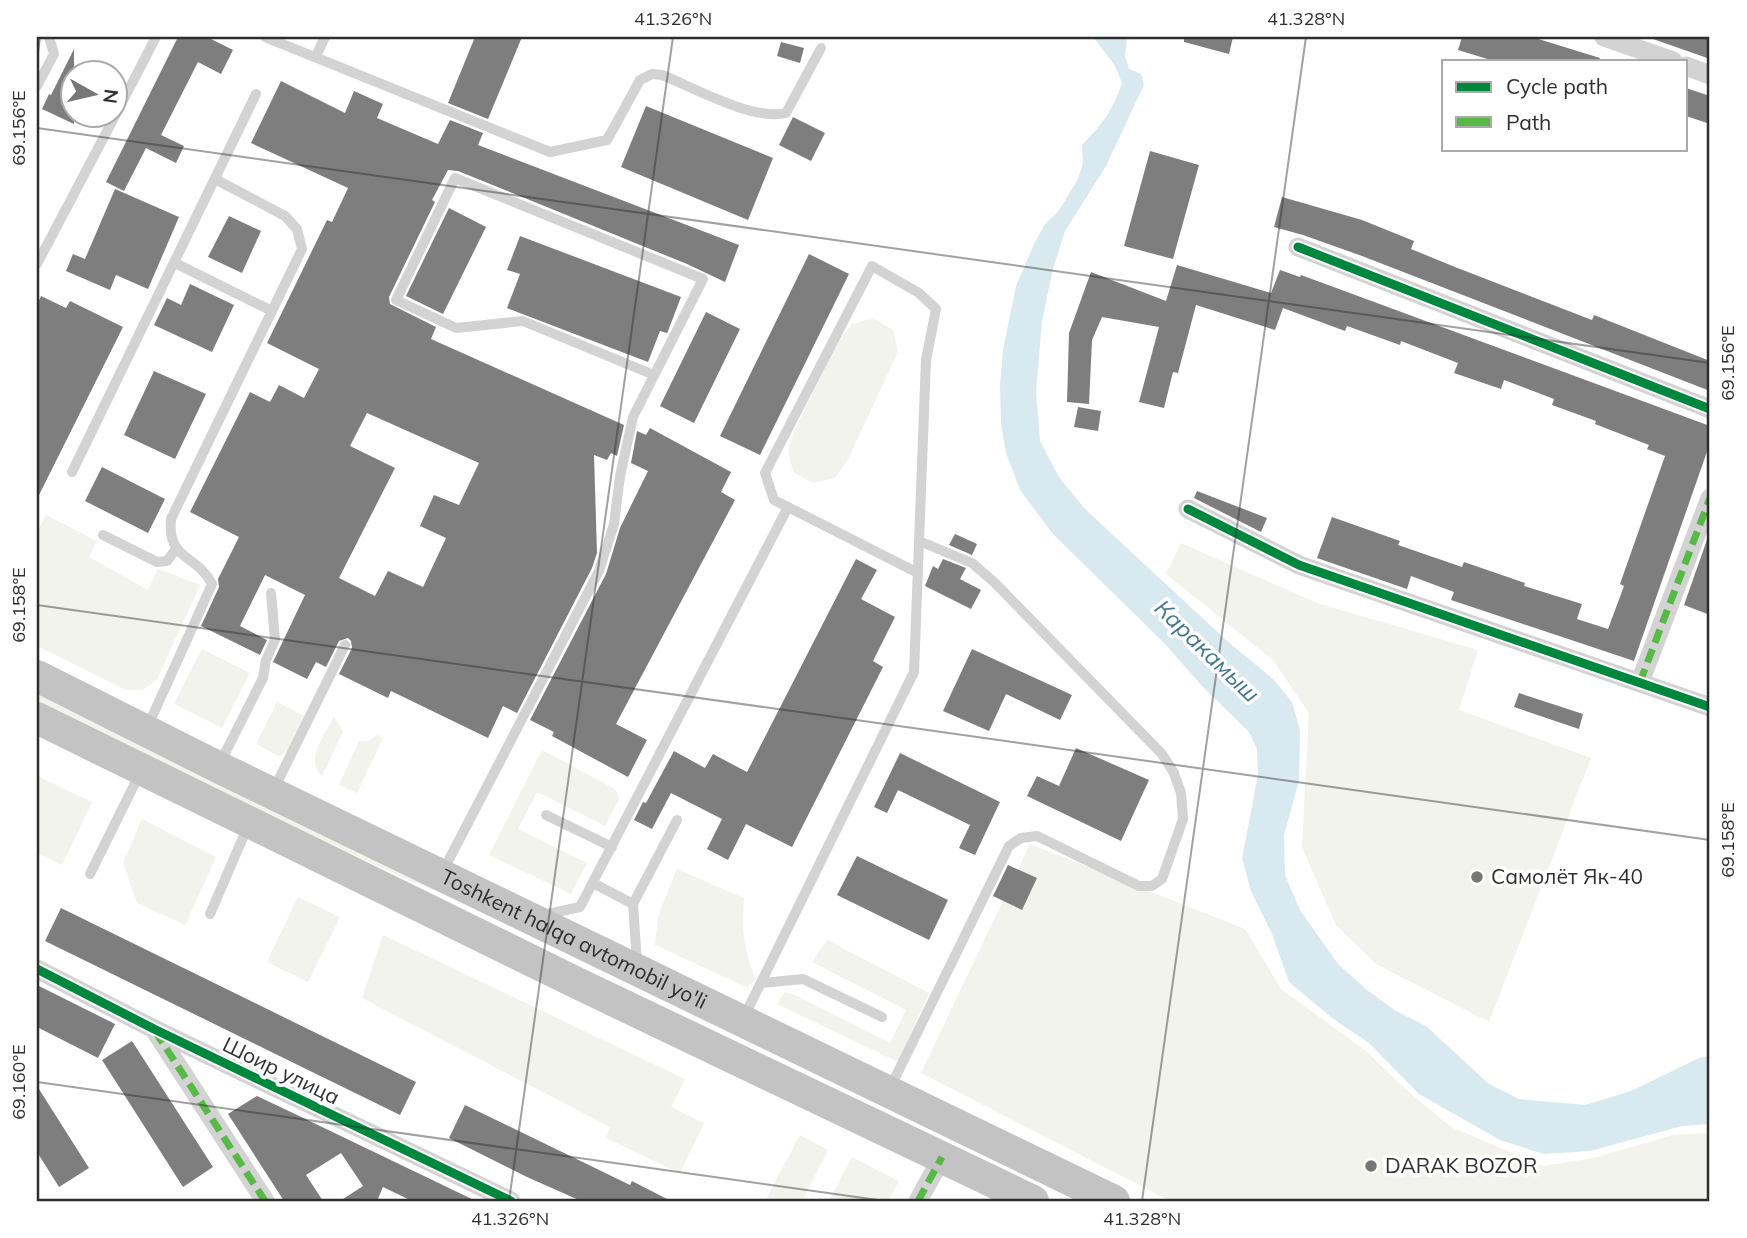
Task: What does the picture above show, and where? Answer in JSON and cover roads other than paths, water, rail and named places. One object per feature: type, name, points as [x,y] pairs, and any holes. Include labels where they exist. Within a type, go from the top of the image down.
[{"type":"highway","name":"Toshkent halqa avtomobil yo'li","points":[[37,676],[271,793],[1114,1201]]},
{"type":"highway","name":"Toshkent halqa avtomobil yo'li","points":[[37,718],[579,984],[1033,1201]]},
{"type":"highway","points":[[579,984],[595,948]]},
{"type":"street","points":[[1604,37],[1670,60]]},
{"type":"street","points":[[1688,67],[1710,75]]},
{"type":"street","points":[[1298,247],[1710,409]]},
{"type":"street","points":[[1640,682],[1710,498]]},
{"type":"street","points":[[1188,509],[1299,565],[1710,707]]},
{"type":"street","name":"Шоир улица","points":[[37,969],[484,1194],[511,1201]]},
{"type":"street","points":[[153,1028],[265,1201]]},
{"type":"street","points":[[918,1201],[942,1157]]},
{"type":"lane","points":[[37,86],[54,54],[49,37]]},
{"type":"lane","points":[[130,86],[156,37]]},
{"type":"lane","points":[[265,37],[550,152],[607,140],[640,80],[652,75],[662,75],[755,114],[773,116],[786,113],[821,48]]},
{"type":"lane","points":[[316,56],[326,37]]},
{"type":"lane","points":[[72,471],[256,94]]},
{"type":"lane","points":[[37,264],[107,130]]},
{"type":"lane","points":[[441,874],[599,571],[614,524],[632,417],[654,375],[703,279],[455,178],[396,300],[456,328],[523,321],[654,375]]},
{"type":"lane","points":[[146,730],[212,584],[208,576],[176,549],[170,535],[171,519],[302,249],[297,229],[285,216],[215,179]]},
{"type":"lane","points":[[175,263],[272,311]]},
{"type":"lane","points":[[743,1021],[914,672],[918,573],[926,360],[936,309],[919,293],[872,266],[765,473],[774,500],[918,573]]},
{"type":"lane","points":[[531,918],[580,907],[788,507]]},
{"type":"lane","points":[[103,535],[157,562],[167,561],[176,549]]},
{"type":"lane","points":[[888,1092],[1009,846],[1021,838],[1037,836],[1139,886],[1152,886],[1161,879],[1183,819],[1181,793],[1174,773],[1162,754],[987,576],[972,563],[919,541]]},
{"type":"lane","points":[[218,767],[263,678],[266,660],[275,640],[271,593]]},
{"type":"lane","points":[[271,793],[345,645]]},
{"type":"lane","points":[[90,874],[142,769]]},
{"type":"lane","points":[[546,815],[612,846]]},
{"type":"lane","points":[[637,969],[633,904],[677,820]]},
{"type":"lane","points":[[210,914],[250,822]]},
{"type":"lane","points":[[593,883],[633,904]]},
{"type":"lane","points":[[761,983],[803,979],[882,1017]]},
{"type":"water","name":"Каракамыш","points":[[1093,37],[1127,37],[1125,56],[1129,69],[1141,74],[1144,85],[1106,166],[1065,231],[1053,269],[1042,321],[1036,391],[1040,441],[1059,477],[1085,509],[1226,640],[1274,680],[1292,702],[1300,731],[1299,781],[1284,835],[1285,875],[1300,910],[1338,964],[1396,1011],[1426,1026],[1489,1084],[1519,1099],[1585,1105],[1631,1091],[1699,1058],[1710,1056],[1710,1124],[1682,1126],[1590,1151],[1544,1154],[1500,1140],[1419,1094],[1369,1043],[1332,1018],[1289,982],[1272,934],[1251,891],[1242,858],[1258,775],[1257,749],[1249,732],[1201,685],[1167,646],[1053,534],[1020,490],[1006,453],[1001,425],[1000,384],[1003,350],[1016,286],[1045,224],[1058,212],[1078,179],[1083,163],[1082,145],[1106,117],[1122,83],[1114,64]]},
{"type":"place","name":"Самолёт Як-40","points":[[1477,877]]},
{"type":"place","name":"DARAK BOZOR","points":[[1371,1166]]}]
